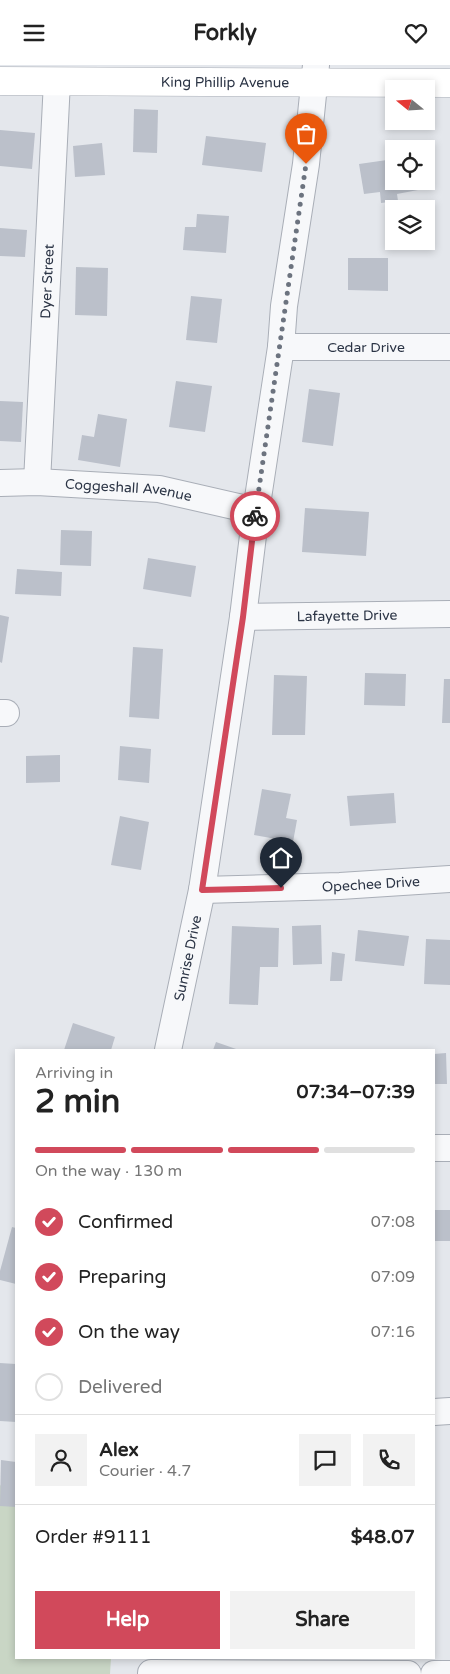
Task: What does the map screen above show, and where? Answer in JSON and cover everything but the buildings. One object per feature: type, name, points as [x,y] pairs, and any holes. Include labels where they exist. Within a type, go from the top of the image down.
[{"type":"street","name":"King Phillip Avenue","points":[[0,81],[316,74],[450,83]]},
{"type":"street","name":"Sunrise Drive","points":[[168,1049],[202,890],[281,347],[284,306],[306,164],[316,74]]},
{"type":"street","name":"Dyer Street","points":[[37,482],[58,81]]},
{"type":"street","name":"Cedar Drive","points":[[281,347],[450,347]]},
{"type":"street","name":"Coggeshall Avenue","points":[[0,483],[37,482],[159,489],[256,511]]},
{"type":"street","name":"Lafayette Drive","points":[[243,617],[450,614]]},
{"type":"street","name":"Opechee Drive","points":[[202,890],[340,886],[450,879]]},
{"type":"street","points":[[435,1148],[450,1148]]},
{"type":"street","points":[[435,1412],[450,1411]]},
{"type":"street","points":[[151,1673],[408,1674]]},
{"type":"street","points":[[434,1674],[450,1674]]},
{"type":"green space","points":[[0,1485],[15,1497],[15,1659],[111,1659],[110,1674],[0,1674]]},
{"type":"way so far","points":[[255,516],[306,164]]},
{"type":"route","points":[[255,516],[243,617],[202,890],[281,888]]}]
